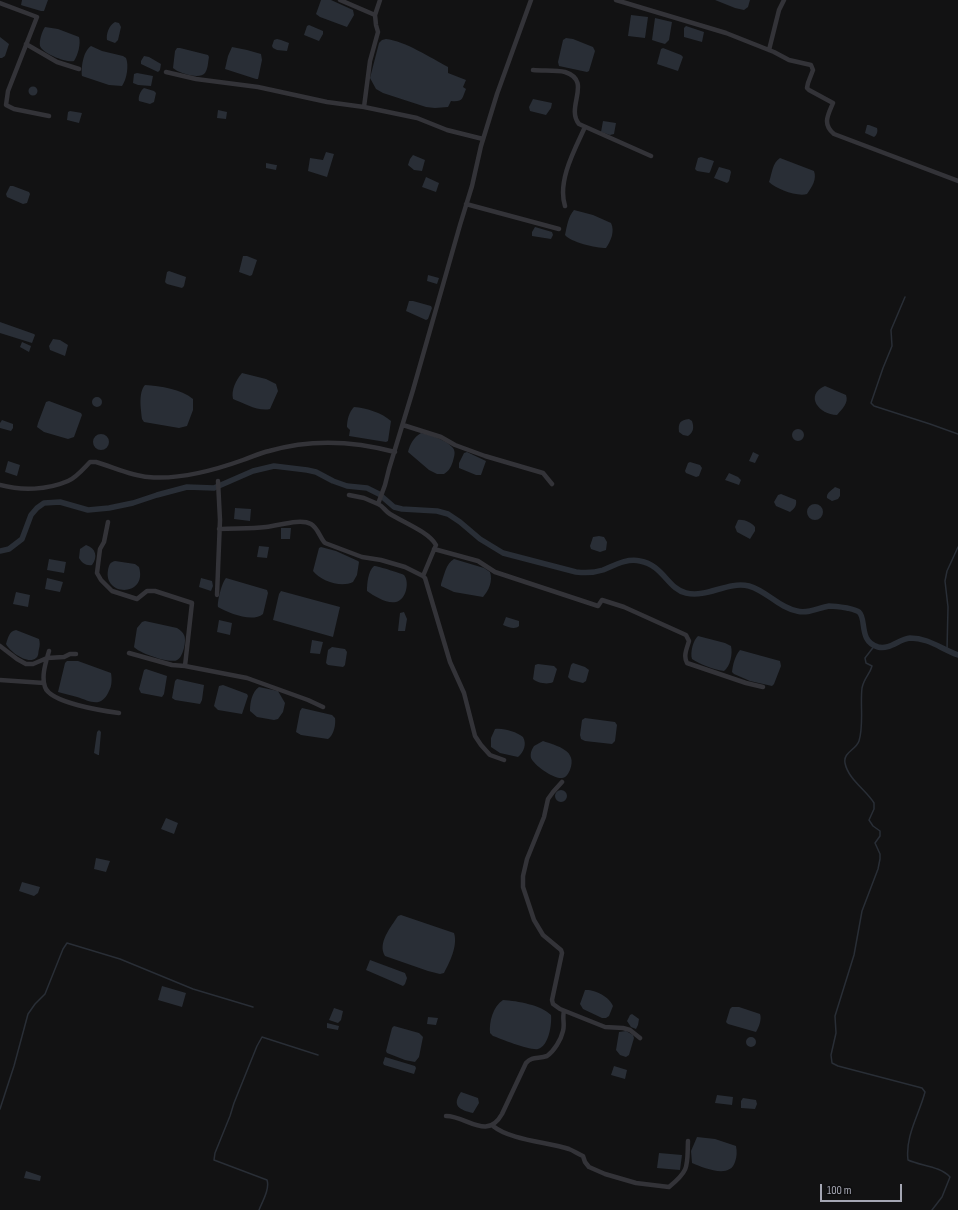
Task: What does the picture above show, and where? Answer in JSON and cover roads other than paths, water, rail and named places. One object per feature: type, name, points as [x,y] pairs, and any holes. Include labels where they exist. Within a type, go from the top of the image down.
[{"type":"street","points":[[340,0],[375,15]]},
{"type":"street","points":[[364,106],[370,61],[378,32],[375,15],[380,0]]},
{"type":"street","points":[[378,504],[403,425],[472,186],[483,139],[497,94],[531,0]]},
{"type":"street","points":[[616,0],[726,33],[769,50],[789,60],[811,65],[813,70],[807,88],[833,103],[828,116],[827,124],[828,129],[834,134],[958,181]]},
{"type":"street","points":[[769,50],[779,10],[784,0]]},
{"type":"street","points":[[0,3],[37,17],[8,91],[6,105],[14,109],[49,116]]},
{"type":"street","points":[[26,44],[57,62],[79,69]]},
{"type":"street","points":[[533,70],[563,72],[574,76],[578,82],[575,116],[579,124],[651,156]]},
{"type":"street","points":[[166,72],[183,77],[258,87],[327,102],[364,106],[417,118],[447,130],[483,139]]},
{"type":"street","points":[[565,206],[562,197],[569,163],[585,127]]},
{"type":"street","points":[[466,204],[559,229]]},
{"type":"street","points":[[403,425],[440,437],[455,445],[485,456],[543,473],[552,484]]},
{"type":"street","points":[[0,485],[13,489],[33,490],[58,484],[70,480],[90,462],[96,462],[136,475],[148,477],[173,477],[205,471],[242,461],[268,451],[312,443],[354,444],[395,452]]},
{"type":"street","points":[[217,595],[219,529],[218,481]]},
{"type":"street","points":[[349,495],[364,498],[378,504],[396,518],[422,532],[433,540],[436,545],[423,576]]},
{"type":"street","points":[[108,522],[98,561],[97,573],[100,580],[112,590],[137,599],[147,591],[155,591],[192,603],[185,666]]},
{"type":"street","points":[[219,529],[264,527],[288,523],[310,523],[316,527],[321,539],[326,543],[362,557],[381,560],[405,567],[423,576],[425,578],[450,662],[464,693],[475,736],[481,746],[490,754],[504,760]]},
{"type":"street","points":[[434,549],[478,561],[495,572],[598,606],[602,600],[631,610],[686,635],[689,641],[685,659],[687,663],[746,683],[763,687]]},
{"type":"street","points":[[0,646],[26,664],[32,664],[47,658],[64,657],[70,654],[76,654]]},
{"type":"street","points":[[49,651],[45,664],[44,683],[45,688],[54,697],[88,708],[119,712]]},
{"type":"street","points":[[129,653],[172,665],[185,666],[247,678],[323,707]]},
{"type":"street","points":[[0,680],[44,683]]},
{"type":"street","points":[[562,782],[548,799],[544,817],[527,859],[523,876],[523,887],[534,920],[543,934],[562,953],[552,1000],[553,1004],[564,1011],[606,1027],[626,1028],[640,1038]]},
{"type":"street","points":[[446,1116],[476,1125],[488,1127],[493,1126],[502,1114],[529,1059],[547,1056],[556,1046],[563,1032],[564,1011]]},
{"type":"street","points":[[493,1126],[497,1130],[519,1137],[569,1149],[583,1156],[589,1167],[605,1174],[636,1183],[669,1187],[681,1177],[687,1167],[688,1141]]},
{"type":"waterway","points":[[905,297],[891,330],[892,346],[871,403],[874,406],[958,434]]},
{"type":"waterway","points":[[0,551],[9,549],[22,539],[31,515],[44,503],[60,502],[88,510],[109,508],[133,503],[187,487],[214,488],[253,471],[274,466],[316,472],[333,481],[347,486],[367,488],[379,494],[394,507],[402,509],[437,511],[448,514],[480,539],[503,553],[583,573],[600,571],[630,560],[640,561],[648,563],[654,567],[674,587],[686,593],[694,594],[710,592],[725,587],[741,585],[755,588],[784,607],[801,612],[829,606],[847,608],[859,612],[863,620],[865,635],[872,644],[878,647],[887,647],[906,639],[917,638],[958,655]]},
{"type":"waterway","points":[[947,650],[948,607],[945,581],[947,571],[958,547]]},
{"type":"waterway","points":[[875,645],[865,658],[866,663],[872,666],[862,688],[861,728],[859,741],[846,756],[845,763],[853,779],[874,803],[874,809],[869,820],[873,826],[880,831],[880,836],[875,843],[880,854],[880,859],[878,869],[862,911],[854,955],[835,1016],[836,1033],[831,1055],[832,1063],[838,1066],[922,1088],[925,1092],[910,1134],[908,1160],[936,1168],[946,1173],[950,1177],[942,1197],[932,1210]]},
{"type":"waterway","points":[[0,1109],[14,1066],[28,1014],[45,994],[63,949],[67,943],[120,959],[193,989],[253,1007]]},
{"type":"waterway","points":[[259,1210],[267,1191],[267,1180],[214,1160],[215,1153],[234,1103],[262,1037],[318,1055]]}]
